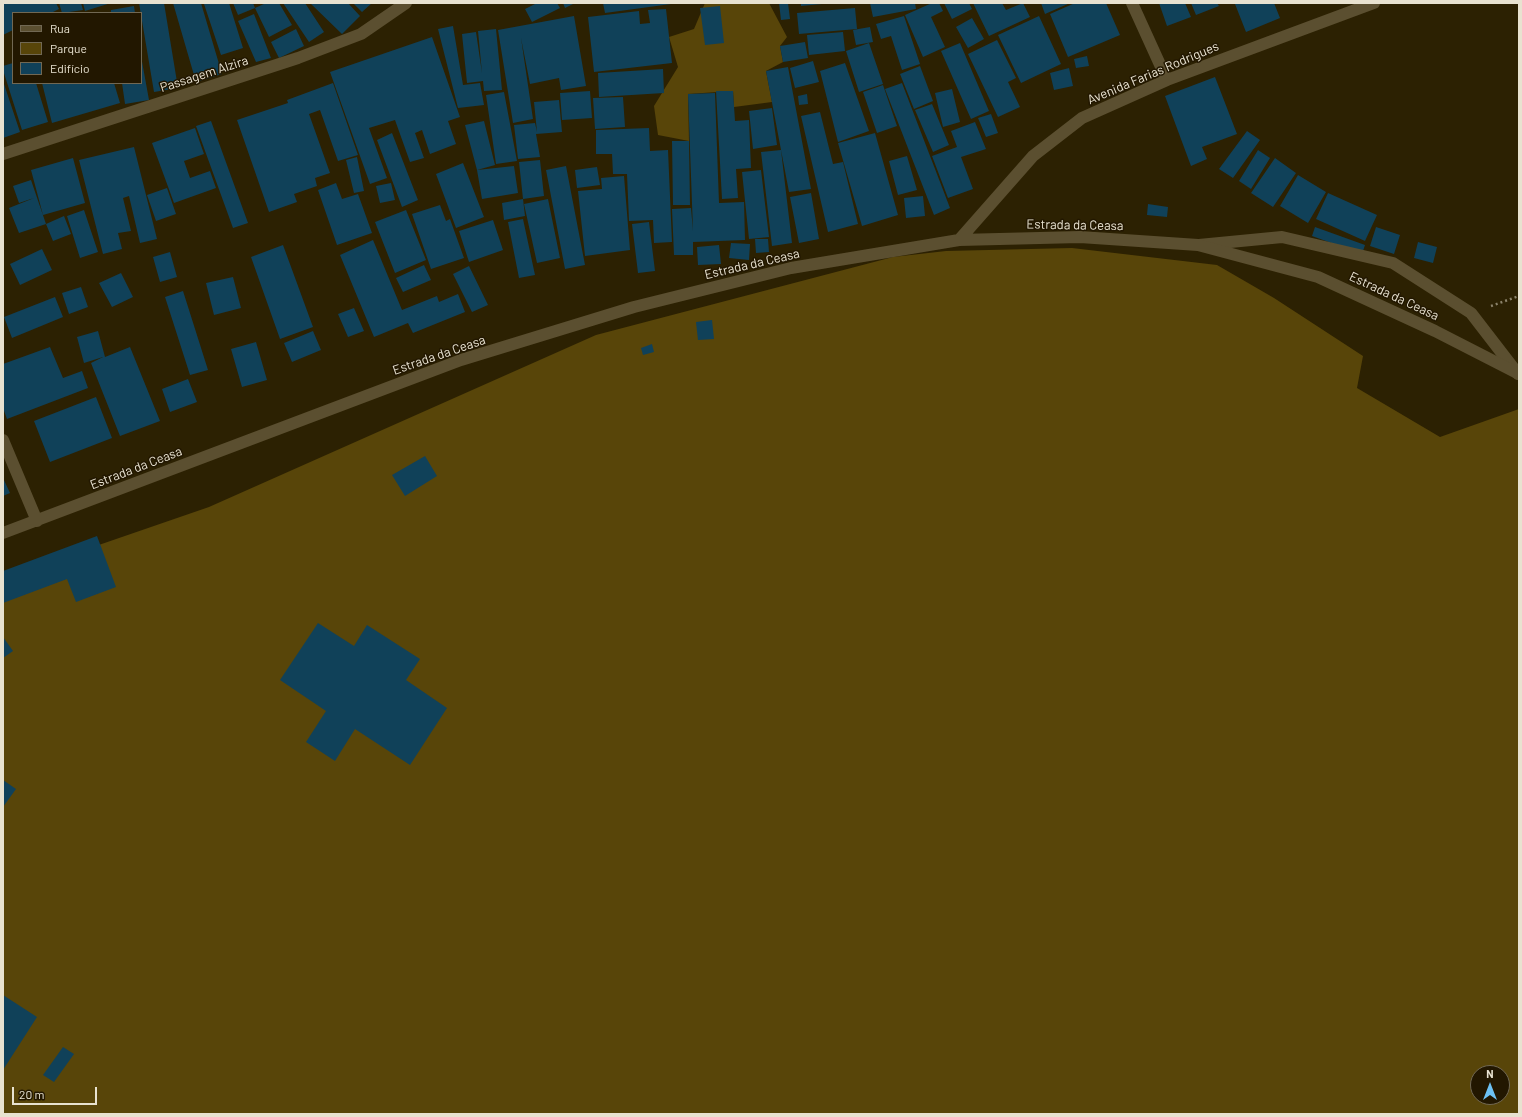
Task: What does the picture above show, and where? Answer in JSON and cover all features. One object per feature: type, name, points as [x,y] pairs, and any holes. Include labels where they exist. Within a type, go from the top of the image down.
[{"type":"street","name":"Passagem Alzira","points":[[3,154],[298,58],[361,34],[406,3]]},
{"type":"street","points":[[1132,3],[1167,80]]},
{"type":"street","name":"Avenida Farias Rodrigues","points":[[959,240],[1034,156],[1082,118],[1167,80],[1374,3]]},
{"type":"street","name":"Estrada da Ceasa","points":[[3,533],[483,353],[634,307],[791,268],[959,240],[1080,237],[1198,245],[1318,277],[1435,330],[1518,374]]},
{"type":"street","points":[[1198,245],[1282,237],[1393,263],[1471,313],[1518,374]]},
{"type":"street","points":[[3,440],[38,520]]},
{"type":"path","points":[[1471,313],[1519,296]]},
{"type":"green space","points":[[705,3],[769,3],[787,37],[780,46],[783,62],[766,71],[772,102],[734,107],[733,91],[688,94],[689,141],[658,135],[654,106],[678,67],[669,37],[694,29]]},
{"type":"green space","points":[[1072,248],[1217,265],[1274,298],[1363,356],[1357,388],[1440,437],[1519,409],[1519,1114],[3,1114],[3,578],[209,507],[596,335],[893,257],[946,251]]},
{"type":"building","points":[[3,3],[56,3],[59,9],[53,12],[12,12],[12,30],[3,35]]},
{"type":"building","points":[[59,3],[81,3],[83,10],[69,12],[62,12]]},
{"type":"building","points":[[83,3],[111,3],[85,11]]},
{"type":"building","points":[[139,3],[164,3],[178,88],[154,92],[142,21],[142,12],[141,12]]},
{"type":"building","points":[[173,3],[201,3],[222,74],[196,82]]},
{"type":"building","points":[[229,3],[243,48],[221,55],[204,4]]},
{"type":"building","points":[[233,3],[253,3],[255,8],[238,15]]},
{"type":"building","points":[[266,3],[279,3],[292,25],[269,37],[255,8]]},
{"type":"building","points":[[283,3],[305,3],[324,32],[309,42]]},
{"type":"building","points":[[310,3],[348,3],[360,16],[342,34]]},
{"type":"building","points":[[353,3],[372,3],[362,12]]},
{"type":"building","points":[[537,3],[557,3],[560,8],[532,22],[525,9]]},
{"type":"building","points":[[563,3],[575,3],[565,8]]},
{"type":"building","points":[[603,3],[671,3],[671,4],[605,13]]},
{"type":"building","points":[[779,3],[788,3],[790,19],[781,20]]},
{"type":"building","points":[[801,3],[822,3],[822,4],[801,6]]},
{"type":"building","points":[[870,3],[915,3],[916,9],[873,17]]},
{"type":"building","points":[[932,3],[939,3],[943,11],[931,17],[945,47],[923,57],[905,15]]},
{"type":"building","points":[[944,3],[969,3],[972,9],[952,19]]},
{"type":"building","points":[[973,3],[1002,3],[1006,10],[1023,3],[1030,17],[989,36]]},
{"type":"building","points":[[1041,3],[1070,3],[1045,14]]},
{"type":"building","points":[[1075,3],[1106,3],[1120,35],[1068,57],[1050,14]]},
{"type":"building","points":[[1159,3],[1185,3],[1191,17],[1167,26]]},
{"type":"building","points":[[1191,3],[1217,3],[1219,6],[1196,15]]},
{"type":"building","points":[[1274,3],[1280,18],[1246,32],[1235,4]]},
{"type":"building","points":[[134,6],[135,12],[111,12],[111,10]]},
{"type":"building","points":[[720,6],[724,43],[705,45],[700,8]]},
{"type":"building","points":[[855,8],[857,29],[799,34],[797,13]]},
{"type":"building","points":[[666,9],[672,63],[594,72],[588,17],[639,11],[640,24],[650,23],[648,10]]},
{"type":"building","points":[[254,14],[271,58],[256,62],[238,21]]},
{"type":"building","points":[[574,16],[586,86],[561,90],[559,78],[530,84],[521,38],[533,119],[513,123],[498,30]]},
{"type":"building","points":[[904,16],[920,64],[902,70],[891,36],[881,39],[876,24]]},
{"type":"building","points":[[1039,16],[1061,64],[1021,83],[998,35]]},
{"type":"building","points":[[972,18],[984,39],[968,48],[956,27]]},
{"type":"building","points":[[453,26],[463,85],[480,83],[484,105],[458,108],[438,29]]},
{"type":"building","points":[[870,27],[873,42],[856,45],[853,30]]},
{"type":"building","points":[[296,29],[304,46],[279,58],[271,42]]},
{"type":"building","points":[[496,29],[502,90],[484,91],[483,81],[467,83],[462,34],[476,32],[482,73],[478,31]]},
{"type":"building","points":[[843,32],[845,51],[809,55],[807,35]]},
{"type":"building","points":[[432,37],[460,117],[448,121],[456,144],[430,154],[422,130],[415,133],[424,158],[410,162],[395,120],[369,128],[387,178],[370,184],[330,72]]},
{"type":"building","points":[[997,40],[1016,78],[1008,82],[1020,107],[998,117],[968,54]]},
{"type":"building","points":[[805,42],[808,58],[783,62],[780,46]]},
{"type":"building","points":[[869,43],[883,84],[859,92],[846,51]]},
{"type":"building","points":[[960,43],[989,111],[971,119],[941,51]]},
{"type":"building","points":[[1087,56],[1089,66],[1076,68],[1074,59]]},
{"type":"building","points":[[813,61],[819,82],[795,88],[790,68]]},
{"type":"building","points":[[142,62],[149,100],[125,104],[122,84],[142,84]]},
{"type":"building","points":[[12,63],[12,84],[36,84],[48,122],[22,130],[3,66]]},
{"type":"building","points":[[845,63],[869,131],[838,142],[820,71]]},
{"type":"building","points":[[920,66],[933,101],[914,109],[900,74]]},
{"type":"building","points":[[788,67],[811,189],[789,192],[766,71]]},
{"type":"building","points":[[1069,68],[1073,86],[1054,90],[1050,73]]},
{"type":"building","points":[[663,69],[664,93],[599,97],[598,73]]},
{"type":"building","points":[[1215,77],[1237,134],[1202,147],[1207,159],[1191,166],[1165,96]]},
{"type":"building","points":[[3,81],[20,132],[3,138]]},
{"type":"building","points":[[333,83],[358,155],[338,161],[320,110],[309,114],[330,173],[315,178],[317,186],[294,194],[297,202],[269,212],[237,120],[288,103],[287,100]]},
{"type":"building","points":[[902,83],[950,208],[934,215],[885,89]]},
{"type":"building","points":[[42,84],[114,84],[120,103],[52,123]]},
{"type":"building","points":[[883,85],[897,126],[877,133],[863,92]]},
{"type":"building","points":[[952,89],[960,122],[943,127],[935,93]]},
{"type":"building","points":[[590,91],[592,118],[562,120],[560,93]]},
{"type":"building","points":[[716,91],[733,91],[735,121],[749,120],[751,168],[736,169],[738,198],[722,199]]},
{"type":"building","points":[[504,92],[517,161],[496,164],[486,95]]},
{"type":"building","points":[[715,93],[719,203],[744,202],[745,240],[693,242],[693,255],[674,255],[672,209],[691,208],[693,231],[688,94]]},
{"type":"building","points":[[807,94],[808,104],[799,105],[798,96]]},
{"type":"building","points":[[623,97],[625,127],[595,129],[593,98]]},
{"type":"building","points":[[559,100],[562,132],[536,134],[540,157],[518,159],[514,125],[535,123],[537,132],[534,102]]},
{"type":"building","points":[[932,104],[949,145],[933,152],[915,110]]},
{"type":"building","points":[[772,108],[777,145],[753,149],[749,111]]},
{"type":"building","points":[[820,112],[833,164],[843,162],[858,224],[828,232],[801,116]]},
{"type":"building","points":[[991,114],[998,133],[986,137],[978,118]]},
{"type":"building","points":[[211,121],[248,223],[233,228],[196,126]]},
{"type":"building","points":[[484,121],[495,165],[477,170],[465,125]]},
{"type":"building","points":[[975,122],[986,149],[961,157],[973,189],[948,198],[932,156],[957,147],[951,131]]},
{"type":"building","points":[[195,128],[204,154],[184,161],[190,178],[210,171],[216,188],[174,203],[152,143]]},
{"type":"building","points":[[649,128],[650,151],[668,150],[672,242],[654,243],[653,220],[629,221],[627,174],[613,174],[612,154],[596,154],[596,130]]},
{"type":"building","points":[[1247,131],[1260,140],[1233,178],[1219,169]]},
{"type":"building","points":[[392,133],[418,200],[402,207],[377,140]]},
{"type":"building","points":[[875,133],[898,215],[862,226],[838,143]]},
{"type":"building","points":[[672,141],[689,141],[690,205],[673,205]]},
{"type":"building","points":[[134,147],[157,239],[140,243],[129,196],[123,198],[131,231],[118,233],[122,249],[103,254],[79,160]]},
{"type":"building","points":[[781,150],[792,243],[772,246],[761,152]]},
{"type":"building","points":[[1258,150],[1270,158],[1251,189],[1239,181]]},
{"type":"building","points":[[907,156],[917,190],[898,195],[889,161]]},
{"type":"building","points":[[357,157],[364,191],[354,193],[346,160]]},
{"type":"building","points":[[73,158],[85,203],[43,215],[31,170]]},
{"type":"building","points":[[1275,158],[1296,173],[1273,207],[1251,193]]},
{"type":"building","points":[[540,160],[544,196],[523,199],[519,162]]},
{"type":"building","points":[[463,163],[484,217],[456,228],[436,174]]},
{"type":"building","points":[[514,166],[518,193],[482,199],[477,170]]},
{"type":"building","points":[[566,166],[585,265],[565,269],[546,170]]},
{"type":"building","points":[[597,167],[600,185],[577,188],[575,170]]},
{"type":"building","points":[[761,170],[769,237],[749,239],[742,172]]},
{"type":"building","points":[[1298,175],[1326,192],[1308,223],[1280,206]]},
{"type":"building","points":[[624,176],[630,250],[585,256],[578,191],[602,189],[601,178]]},
{"type":"building","points":[[31,180],[46,224],[19,233],[9,208],[34,198],[19,203],[13,186]]},
{"type":"building","points":[[336,183],[342,199],[358,194],[372,233],[337,245],[318,190]]},
{"type":"building","points":[[391,183],[395,200],[380,203],[376,186]]},
{"type":"building","points":[[167,188],[176,214],[156,221],[147,195]]},
{"type":"building","points":[[811,193],[819,239],[799,243],[790,197]]},
{"type":"building","points":[[1328,193],[1377,215],[1365,241],[1316,219]]},
{"type":"building","points":[[923,196],[925,216],[906,218],[904,198]]},
{"type":"building","points":[[523,199],[525,216],[504,220],[502,203]]},
{"type":"building","points":[[548,199],[560,258],[537,263],[524,204]]},
{"type":"building","points":[[1148,204],[1168,207],[1167,217],[1147,215]]},
{"type":"building","points":[[440,205],[446,221],[450,219],[464,258],[431,269],[412,214]]},
{"type":"building","points":[[84,210],[98,252],[80,258],[67,216]]},
{"type":"building","points":[[406,210],[426,260],[395,273],[375,222]]},
{"type":"building","points":[[64,216],[71,234],[53,241],[46,224]]},
{"type":"building","points":[[523,219],[535,275],[519,278],[508,222]]},
{"type":"building","points":[[493,220],[503,250],[469,262],[459,231]]},
{"type":"building","points":[[649,222],[655,271],[638,273],[632,224]]},
{"type":"building","points":[[1315,227],[1365,245],[1362,254],[1312,236]]},
{"type":"building","points":[[1376,227],[1400,235],[1394,254],[1370,246]]},
{"type":"building","points":[[755,239],[768,239],[769,252],[756,253]]},
{"type":"building","points":[[373,240],[402,310],[437,296],[439,302],[458,294],[465,312],[413,333],[408,323],[374,337],[340,255]]},
{"type":"building","points":[[1418,242],[1437,247],[1433,263],[1414,258]]},
{"type":"building","points":[[731,243],[750,244],[749,260],[729,258]]},
{"type":"building","points":[[283,245],[313,327],[280,339],[251,257]]},
{"type":"building","points":[[719,245],[721,264],[698,265],[697,247]]},
{"type":"building","points":[[42,249],[52,270],[20,285],[10,264]]},
{"type":"building","points":[[170,252],[177,277],[160,282],[153,257]]},
{"type":"building","points":[[424,265],[431,280],[403,292],[396,278]]},
{"type":"building","points":[[469,266],[488,305],[472,312],[453,274]]},
{"type":"building","points":[[121,273],[133,297],[112,307],[99,283]]},
{"type":"building","points":[[233,277],[241,308],[214,315],[206,283]]},
{"type":"building","points":[[81,287],[88,307],[69,314],[62,293]]},
{"type":"building","points":[[183,291],[208,370],[190,375],[165,297]]},
{"type":"building","points":[[55,297],[63,317],[12,338],[4,317]]},
{"type":"building","points":[[354,308],[364,331],[348,337],[338,314]]},
{"type":"building","points":[[712,320],[714,339],[698,340],[696,322]]},
{"type":"building","points":[[98,331],[105,357],[130,347],[160,421],[120,436],[91,363],[103,357],[84,363],[77,337]]},
{"type":"building","points":[[313,331],[321,350],[292,362],[284,343]]},
{"type":"building","points":[[256,342],[267,380],[242,387],[231,349]]},
{"type":"building","points":[[652,344],[654,352],[643,355],[641,348]]},
{"type":"building","points":[[50,347],[63,378],[82,371],[88,388],[7,419],[3,408],[3,364]]},
{"type":"building","points":[[188,379],[197,402],[170,412],[162,389]]},
{"type":"building","points":[[96,397],[112,438],[50,462],[34,421]]},
{"type":"building","points":[[425,456],[437,476],[405,496],[392,475]]},
{"type":"building","points":[[3,478],[10,493],[3,496]]},
{"type":"building","points":[[97,536],[116,587],[76,602],[67,579],[3,603],[3,571]]},
{"type":"building","points":[[318,623],[354,646],[367,625],[420,659],[406,680],[447,708],[410,765],[355,729],[335,761],[306,742],[326,711],[280,680]]},
{"type":"building","points":[[3,637],[13,651],[3,658]]},
{"type":"building","points":[[3,780],[16,789],[3,807]]},
{"type":"building","points":[[3,995],[37,1017],[3,1070]]},
{"type":"building","points":[[63,1047],[74,1054],[54,1082],[43,1075]]}]
